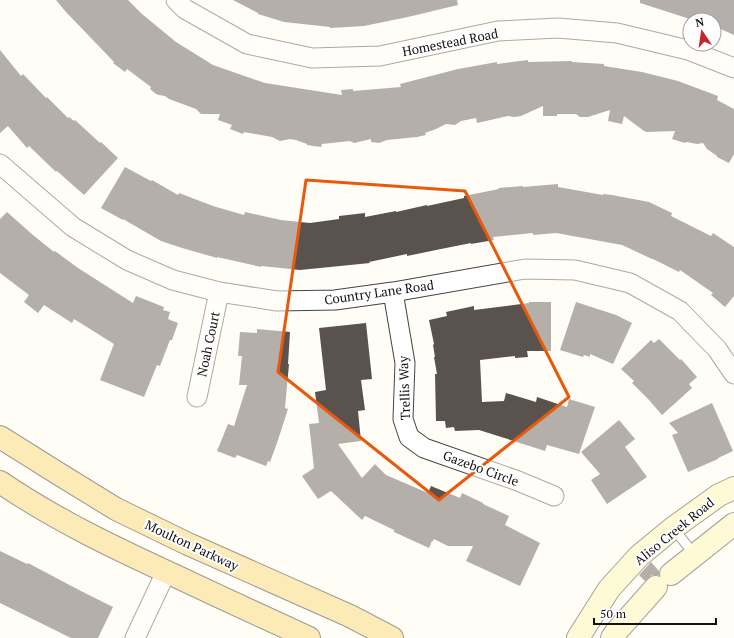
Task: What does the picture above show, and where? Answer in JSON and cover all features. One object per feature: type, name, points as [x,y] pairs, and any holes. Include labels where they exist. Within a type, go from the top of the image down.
[{"type":"main road","name":"Moulton Parkway","points":[[0,437],[116,509],[188,544],[350,616],[392,638]]},
{"type":"main road","points":[[0,482],[63,521],[114,548],[309,638]]},
{"type":"street","name":"Homestead Road","points":[[176,0],[185,10],[247,44],[312,58],[380,56],[498,31],[558,28],[617,33],[688,50],[734,68]]},
{"type":"street","name":"Country Lane Road","points":[[0,164],[73,227],[127,260],[174,280],[219,292],[277,301],[335,300],[394,292],[525,269],[582,271],[630,283],[680,312],[717,349],[734,374]]},
{"type":"street","name":"Noah Court","points":[[197,397],[219,292]]},
{"type":"street","name":"Trellis Way","points":[[394,292],[405,363],[403,419],[409,437]]},
{"type":"street","name":"Gazebo Circle","points":[[409,437],[424,448],[518,481],[554,496]]},
{"type":"street","name":"Aliso Creek Road","points":[[578,638],[610,589],[639,556],[673,528],[719,495],[734,488]]},
{"type":"street","points":[[612,638],[664,581],[734,524]]},
{"type":"street","points":[[135,638],[166,572]]},
{"type":"lane","points":[[673,528],[695,555]]},
{"type":"highlighted area","points":[[306,180],[465,191],[569,397],[439,500],[278,372]]},
{"type":"building","points":[[56,0],[128,0],[142,14],[176,42],[213,65],[265,83],[342,95],[341,90],[353,89],[353,91],[401,87],[400,84],[458,69],[497,62],[497,64],[528,60],[528,62],[572,61],[604,64],[604,66],[642,72],[678,81],[718,96],[717,100],[734,109],[734,154],[729,163],[717,157],[707,149],[703,143],[685,143],[672,139],[675,131],[647,132],[624,116],[622,124],[608,121],[610,110],[588,117],[580,117],[576,114],[543,116],[543,106],[521,116],[508,116],[477,123],[476,118],[461,121],[455,125],[446,124],[425,133],[426,135],[387,140],[379,143],[371,142],[371,139],[354,143],[350,141],[322,144],[321,147],[307,145],[290,139],[280,141],[272,137],[244,132],[243,134],[230,129],[232,125],[218,120],[220,114],[201,114],[196,109],[169,99],[165,96],[156,94],[150,89],[151,87],[127,69],[125,72],[113,63],[114,62]]},
{"type":"building","points":[[233,0],[457,0],[458,5],[364,26],[330,28],[284,22],[258,14]]},
{"type":"building","points":[[640,0],[734,0],[734,35],[722,30],[722,12],[682,12],[682,16],[640,3]]},
{"type":"building","points":[[0,50],[21,76],[23,74],[68,118],[69,117],[74,121],[75,120],[118,158],[84,195],[57,171],[56,172],[29,146],[27,148],[8,126],[0,133]]},
{"type":"building","points":[[125,167],[178,195],[179,193],[213,206],[244,215],[245,212],[281,220],[310,223],[339,219],[339,216],[365,213],[365,217],[396,212],[464,198],[464,196],[499,189],[498,188],[523,186],[558,184],[558,187],[649,202],[672,213],[671,216],[711,236],[713,233],[734,247],[734,296],[725,307],[711,295],[713,293],[680,270],[679,272],[622,245],[556,233],[533,235],[533,233],[493,237],[494,240],[471,243],[407,256],[407,254],[369,262],[370,263],[300,270],[261,267],[217,258],[161,241],[101,208]]},
{"type":"building","points":[[7,212],[54,252],[55,251],[78,268],[133,303],[136,296],[164,307],[163,310],[170,312],[168,319],[178,323],[172,340],[170,340],[160,366],[157,365],[144,397],[100,380],[114,344],[74,319],[72,323],[44,305],[38,313],[24,302],[29,295],[0,273],[0,219]]},
{"type":"building","points":[[529,302],[551,302],[551,351],[527,351],[528,357],[515,358],[515,356],[480,360],[482,402],[504,401],[506,393],[536,402],[537,397],[567,407],[569,399],[595,407],[579,454],[547,445],[545,451],[479,430],[455,431],[454,427],[446,428],[445,421],[436,421],[435,374],[437,374],[434,357],[434,344],[429,320],[447,316],[446,312],[474,306],[474,310]]},
{"type":"building","points":[[576,302],[616,315],[632,323],[613,364],[590,354],[590,357],[584,355],[583,357],[560,350]]},
{"type":"building","points":[[366,323],[372,379],[361,380],[365,410],[358,411],[361,441],[338,444],[362,478],[375,464],[386,475],[428,493],[431,486],[460,498],[462,493],[509,516],[505,525],[540,543],[520,586],[466,561],[473,546],[448,546],[434,539],[429,548],[394,532],[394,530],[365,516],[362,520],[331,491],[318,499],[302,476],[314,468],[309,424],[319,423],[315,392],[326,390],[319,328]]},
{"type":"building","points":[[257,329],[290,332],[285,408],[288,409],[270,462],[268,461],[266,466],[237,455],[235,458],[217,451],[228,424],[234,426],[247,385],[239,385],[242,356],[238,356],[240,332],[257,333]]},
{"type":"building","points":[[659,339],[680,360],[681,359],[697,377],[689,384],[692,388],[662,415],[632,383],[634,381],[621,369],[651,340],[654,343]]},
{"type":"building","points":[[712,403],[733,451],[688,472],[672,435],[678,433],[669,423]]},
{"type":"building","points":[[619,420],[635,439],[625,447],[647,477],[607,504],[591,480],[600,474],[581,452]]},
{"type":"building","points":[[0,551],[27,564],[28,563],[113,607],[98,638],[71,638],[0,603]]},
{"type":"building","points":[[651,562],[659,571],[659,575],[652,575],[645,581],[639,575]]}]
